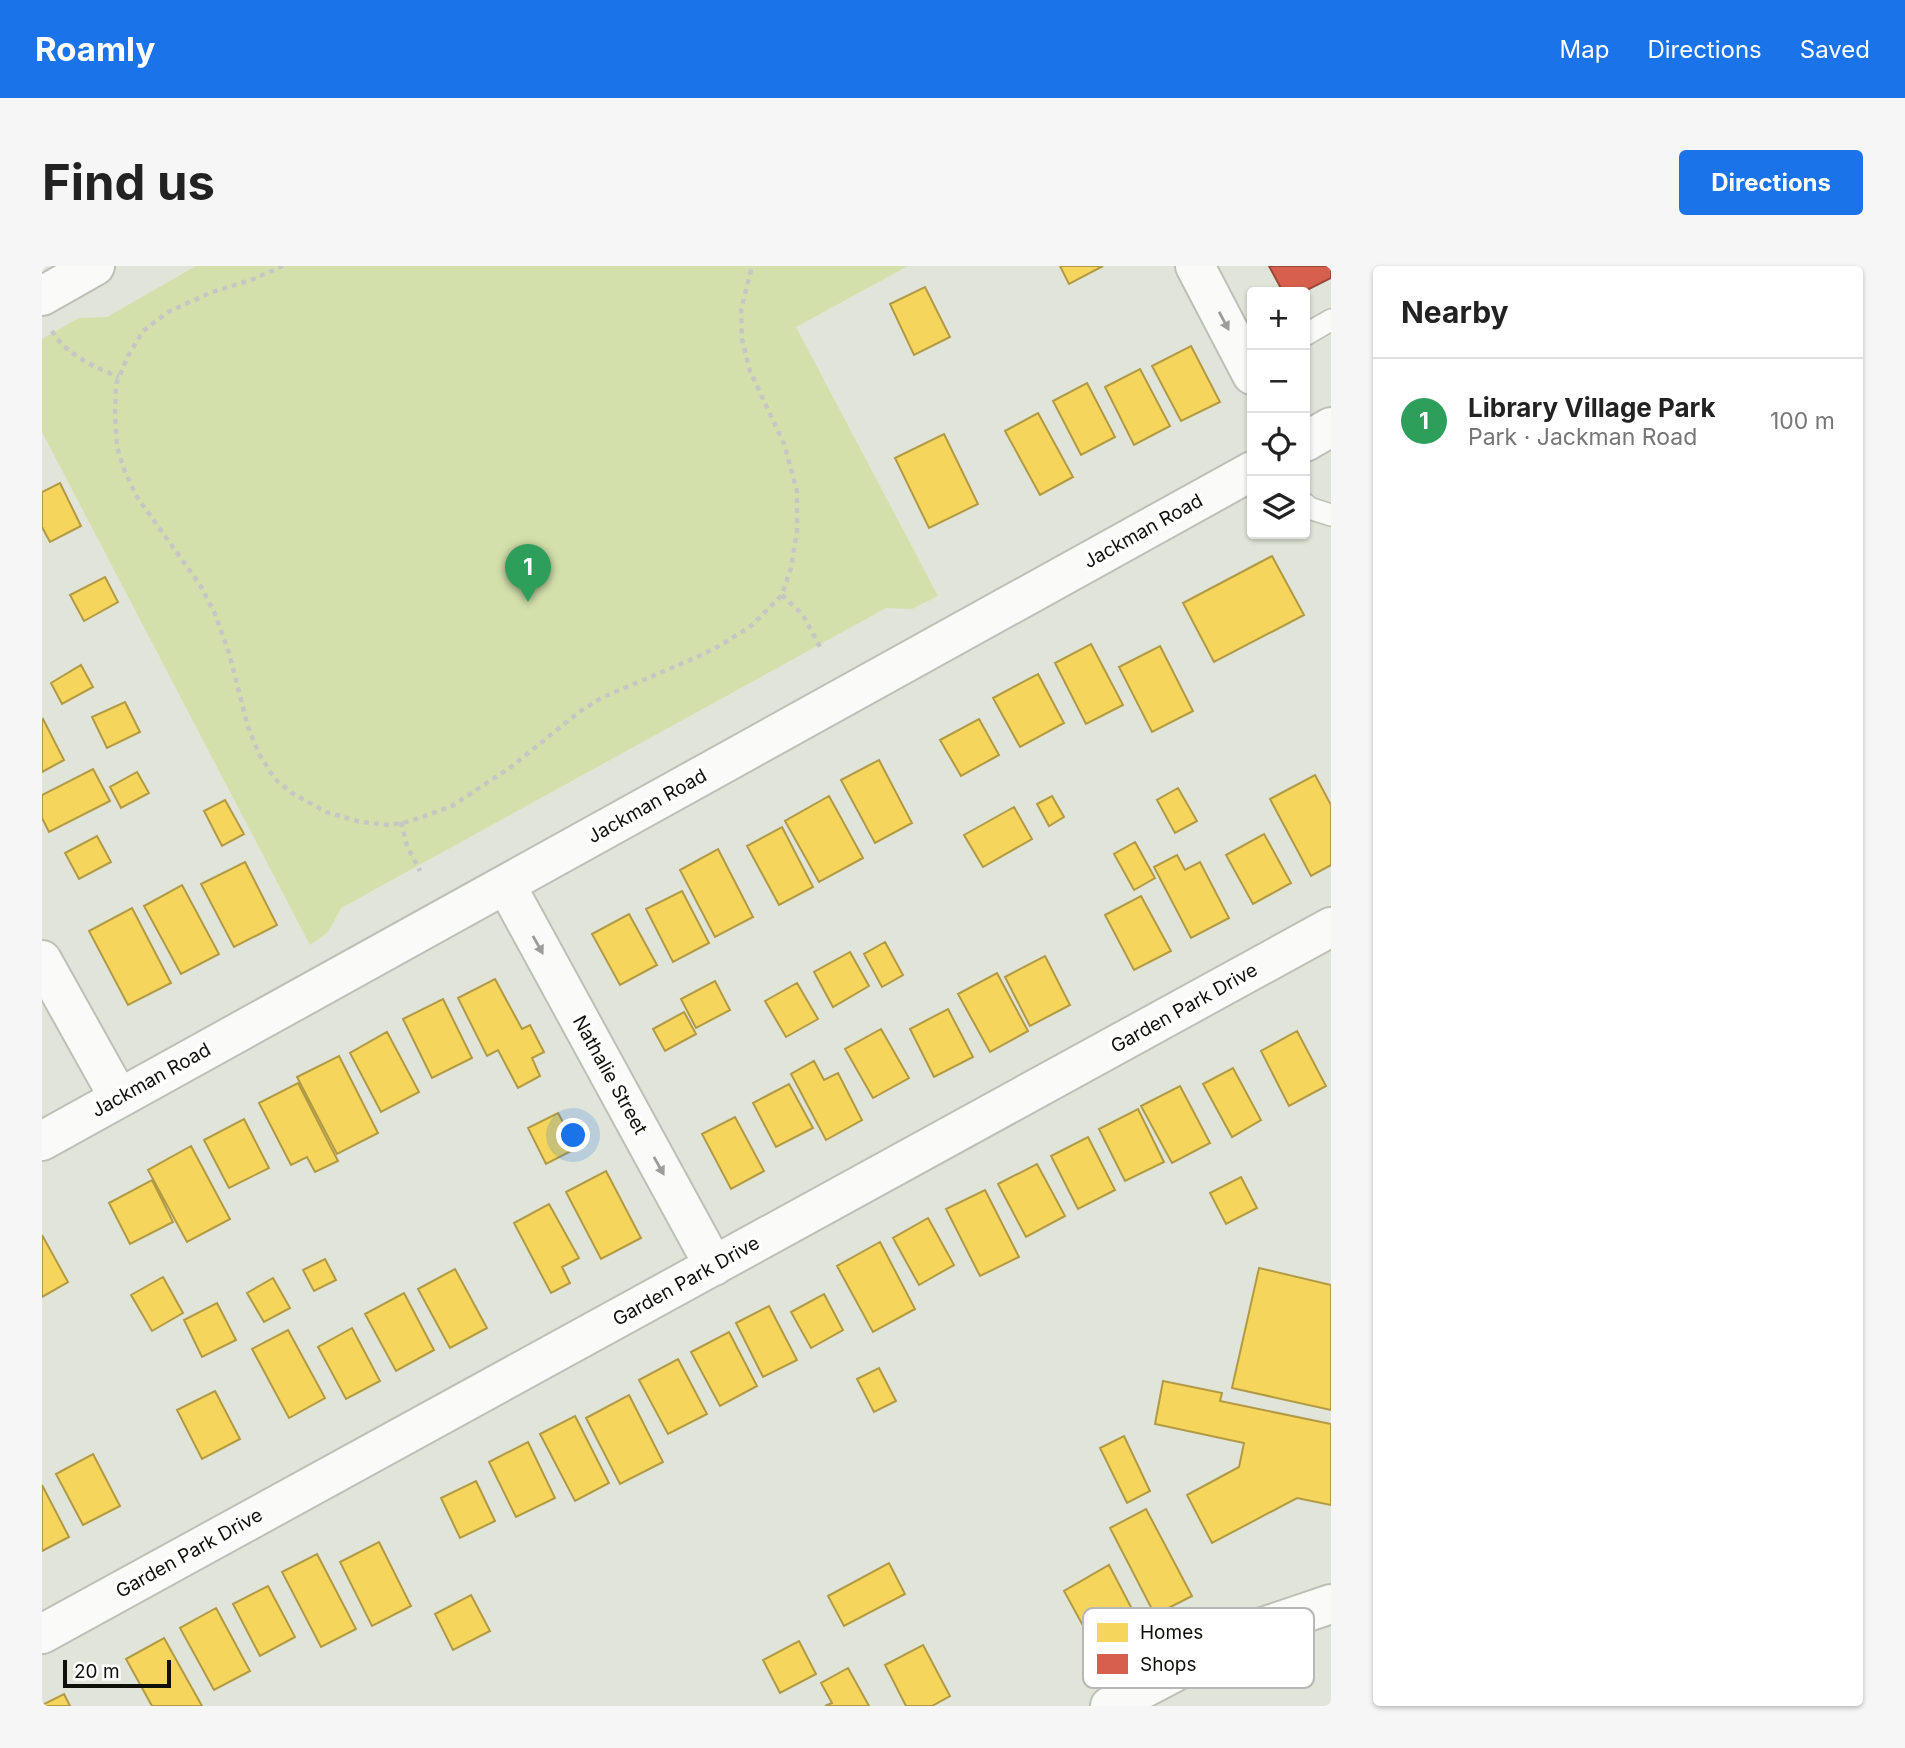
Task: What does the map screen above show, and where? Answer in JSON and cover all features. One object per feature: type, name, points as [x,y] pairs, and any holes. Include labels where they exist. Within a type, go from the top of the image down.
[{"type":"street","points":[[46,312],[96,266]]},
{"type":"street","points":[[1195,266],[1247,361]]},
{"type":"street","points":[[1310,439],[1331,427]]},
{"type":"street","name":"Jackman Road","points":[[42,1140],[1247,474]]},
{"type":"street","name":"Nathalie Street","points":[[506,885],[714,1266]]},
{"type":"street","name":"Garden Park Drive","points":[[42,1634],[1331,927]]},
{"type":"street","points":[[42,960],[119,1098]]},
{"type":"street","points":[[1314,1610],[1331,1604]]},
{"type":"street","points":[[1110,1706],[1144,1688]]},
{"type":"lane","points":[[1310,332],[1331,320]]},
{"type":"lane","points":[[1310,508],[1331,515]]},
{"type":"path","points":[[283,266],[251,280],[212,292],[168,312],[143,331],[116,384],[117,447],[137,497],[200,584],[215,614],[229,653],[248,727],[259,754],[275,779],[292,793],[326,812],[361,822],[389,825],[411,821],[452,806],[511,767],[579,712],[601,698],[721,645],[751,626],[782,595],[791,568],[797,532],[797,491],[784,444],[750,371],[742,339],[741,310],[752,266]]},
{"type":"path","points":[[46,312],[58,341],[95,367],[119,377]]},
{"type":"path","points":[[782,595],[803,615],[821,649]]},
{"type":"path","points":[[401,822],[407,846],[420,871]]},
{"type":"green space","points":[[196,266],[908,266],[796,327],[938,596],[912,609],[886,608],[341,908],[328,932],[310,945],[42,432],[42,339],[79,318],[107,317]]},
{"type":"building: Homes","points":[[1060,266],[1103,266],[1069,284]]},
{"type":"building: Homes","points":[[925,287],[950,337],[914,355],[890,304]]},
{"type":"building: Homes","points":[[1191,346],[1220,402],[1181,421],[1152,366]]},
{"type":"building: Homes","points":[[1140,369],[1170,426],[1134,445],[1105,387]]},
{"type":"building: Homes","points":[[1087,383],[1115,437],[1081,455],[1053,401]]},
{"type":"building: Homes","points":[[1038,413],[1073,477],[1040,495],[1005,431]]},
{"type":"building: Homes","points":[[944,434],[978,504],[929,528],[895,458]]},
{"type":"building: Homes","points":[[60,483],[81,526],[50,542],[42,527],[42,492]]},
{"type":"building: Homes","points":[[1272,556],[1304,615],[1214,662],[1183,603]]},
{"type":"building: Homes","points":[[105,577],[118,602],[84,621],[70,595]]},
{"type":"building: Homes","points":[[1091,644],[1123,705],[1086,724],[1055,663]]},
{"type":"building: Homes","points":[[1160,646],[1193,711],[1152,732],[1119,667]]},
{"type":"building: Homes","points":[[81,665],[93,687],[62,704],[51,683]]},
{"type":"building: Homes","points":[[1038,674],[1064,723],[1020,747],[993,698]]},
{"type":"building: Homes","points":[[125,702],[140,732],[107,748],[92,717]]},
{"type":"building: Homes","points":[[979,719],[999,755],[961,776],[940,740]]},
{"type":"building: Homes","points":[[42,720],[64,760],[42,772]]},
{"type":"building: Homes","points":[[879,760],[912,823],[875,843],[841,780]]},
{"type":"building: Homes","points":[[93,769],[110,801],[49,832],[42,818],[42,795]]},
{"type":"building: Homes","points":[[137,772],[149,793],[121,808],[110,787]]},
{"type":"building: Homes","points":[[1315,775],[1331,805],[1331,865],[1311,876],[1270,799]]},
{"type":"building: Homes","points":[[1178,788],[1197,821],[1175,833],[1157,800]]},
{"type":"building: Homes","points":[[829,796],[863,858],[819,882],[785,821]]},
{"type":"building: Homes","points":[[1052,796],[1064,817],[1049,826],[1037,804]]},
{"type":"building: Homes","points":[[225,800],[244,834],[222,846],[204,811]]},
{"type":"building: Homes","points":[[1014,807],[1032,839],[983,867],[964,835]]},
{"type":"building: Homes","points":[[782,827],[813,887],[779,905],[747,846]]},
{"type":"building: Homes","points":[[1264,834],[1291,883],[1253,904],[1226,855]]},
{"type":"building: Homes","points":[[97,836],[111,862],[79,879],[65,853]]},
{"type":"building: Homes","points":[[1135,842],[1155,878],[1134,890],[1114,854]]},
{"type":"building: Homes","points":[[718,849],[753,917],[715,937],[680,870]]},
{"type":"building: Homes","points":[[1177,855],[1185,870],[1200,862],[1229,918],[1191,938],[1154,867]]},
{"type":"building: Homes","points":[[245,862],[277,925],[234,947],[201,884]]},
{"type":"building: Homes","points":[[182,885],[219,954],[181,974],[144,906]]},
{"type":"building: Homes","points":[[682,891],[709,943],[673,962],[646,909]]},
{"type":"building: Homes","points":[[1141,896],[1171,951],[1134,970],[1105,915]]},
{"type":"building: Homes","points":[[132,908],[171,983],[128,1005],[89,931]]},
{"type":"building: Homes","points":[[629,914],[657,965],[620,985],[592,934]]},
{"type":"building: Homes","points":[[885,942],[903,975],[882,987],[864,954]]},
{"type":"building: Homes","points":[[850,952],[869,986],[833,1007],[814,972]]},
{"type":"building: Homes","points":[[1045,956],[1070,1005],[1030,1026],[1005,977]]},
{"type":"building: Homes","points":[[997,973],[1028,1031],[990,1052],[958,994]]},
{"type":"building: Homes","points":[[495,979],[522,1029],[530,1025],[544,1052],[532,1058],[540,1076],[518,1088],[498,1050],[487,1056],[458,998]]},
{"type":"building: Homes","points":[[715,981],[730,1010],[696,1028],[681,999]]},
{"type":"building: Homes","points":[[797,983],[818,1019],[786,1037],[765,1001]]},
{"type":"building: Homes","points":[[443,999],[472,1058],[432,1078],[403,1019]]},
{"type":"building: Homes","points":[[948,1009],[973,1057],[934,1077],[910,1029]]},
{"type":"building: Homes","points":[[684,1012],[696,1034],[665,1051],[653,1029]]},
{"type":"building: Homes","points":[[881,1029],[909,1078],[873,1098],[845,1049]]},
{"type":"building: Homes","points":[[1297,1031],[1326,1086],[1289,1106],[1261,1051]]},
{"type":"building: Homes","points":[[387,1032],[419,1092],[381,1112],[350,1053]]},
{"type":"building: Homes","points":[[339,1056],[378,1133],[337,1154],[297,1077]]},
{"type":"building: Homes","points":[[814,1061],[824,1080],[838,1073],[862,1120],[826,1140],[791,1074]]},
{"type":"building: Homes","points":[[1233,1068],[1261,1120],[1232,1137],[1203,1084]]},
{"type":"building: Homes","points":[[298,1083],[338,1161],[315,1172],[307,1157],[291,1165],[259,1103]]},
{"type":"building: Homes","points":[[789,1084],[813,1128],[776,1147],[753,1103]]},
{"type":"building: Homes","points":[[1180,1086],[1210,1143],[1172,1163],[1141,1106]]},
{"type":"building: Homes","points":[[1138,1109],[1164,1162],[1125,1181],[1099,1129]]},
{"type":"building: Homes","points":[[558,1113],[577,1148],[546,1164],[528,1128]]},
{"type":"building: Homes","points":[[735,1117],[764,1171],[731,1189],[702,1134]]},
{"type":"building: Homes","points":[[244,1119],[269,1168],[229,1188],[204,1140]]},
{"type":"building: Homes","points":[[1088,1137],[1115,1190],[1078,1209],[1051,1156]]},
{"type":"building: Homes","points":[[191,1146],[230,1219],[187,1242],[148,1170]]},
{"type":"building: Homes","points":[[1037,1164],[1065,1216],[1026,1237],[998,1184]]},
{"type":"building: Homes","points":[[606,1171],[641,1238],[601,1259],[566,1192]]},
{"type":"building: Homes","points":[[1241,1177],[1257,1208],[1226,1224],[1210,1193]]},
{"type":"building: Homes","points":[[152,1180],[173,1222],[130,1244],[109,1203]]},
{"type":"building: Homes","points":[[985,1190],[1019,1257],[980,1276],[946,1209]]},
{"type":"building: Homes","points":[[549,1204],[579,1258],[562,1267],[570,1283],[551,1293],[514,1223]]},
{"type":"building: Homes","points":[[928,1218],[954,1265],[919,1285],[893,1238]]},
{"type":"building: Homes","points":[[42,1235],[68,1282],[42,1297]]},
{"type":"building: Homes","points":[[880,1242],[915,1309],[873,1332],[837,1266]]},
{"type":"building: Homes","points":[[325,1259],[336,1280],[314,1291],[303,1270]]},
{"type":"building: Homes","points":[[1259,1268],[1331,1285],[1331,1410],[1232,1388]]},
{"type":"building: Homes","points":[[455,1269],[487,1328],[450,1348],[418,1289]]},
{"type":"building: Homes","points":[[163,1277],[183,1313],[152,1331],[131,1295]]},
{"type":"building: Homes","points":[[273,1278],[290,1308],[264,1322],[247,1293]]},
{"type":"building: Homes","points":[[404,1293],[434,1350],[396,1371],[365,1314]]},
{"type":"building: Homes","points":[[824,1294],[843,1330],[811,1348],[791,1312]]},
{"type":"building: Homes","points":[[217,1303],[236,1340],[202,1357],[184,1320]]},
{"type":"building: Homes","points":[[769,1306],[797,1360],[763,1377],[736,1323]]},
{"type":"building: Homes","points":[[352,1328],[380,1381],[346,1399],[318,1347]]},
{"type":"building: Homes","points":[[288,1330],[325,1398],[289,1418],[252,1349]]},
{"type":"building: Homes","points":[[729,1332],[757,1386],[720,1406],[691,1352]]},
{"type":"building: Homes","points":[[678,1359],[707,1414],[668,1434],[639,1380]]},
{"type":"building: Homes","points":[[879,1368],[896,1401],[874,1412],[857,1379]]},
{"type":"building: Homes","points":[[1163,1381],[1222,1393],[1220,1401],[1331,1424],[1331,1505],[1297,1498],[1212,1543],[1187,1495],[1239,1467],[1244,1443],[1155,1424]]},
{"type":"building: Homes","points":[[215,1391],[240,1439],[202,1459],[177,1410]]},
{"type":"building: Homes","points":[[629,1395],[663,1462],[620,1484],[586,1418]]},
{"type":"building: Homes","points":[[575,1416],[609,1483],[575,1501],[540,1434]]},
{"type":"building: Homes","points":[[1124,1436],[1150,1491],[1127,1503],[1100,1448]]},
{"type":"building: Homes","points":[[528,1442],[555,1498],[516,1517],[489,1462]]},
{"type":"building: Homes","points":[[93,1454],[120,1506],[83,1525],[56,1474]]},
{"type":"building: Homes","points":[[476,1481],[495,1521],[460,1538],[441,1498]]},
{"type":"building: Homes","points":[[42,1485],[69,1537],[42,1551]]},
{"type":"building: Homes","points":[[1146,1509],[1192,1596],[1169,1608],[1151,1608],[1110,1528]]},
{"type":"building: Homes","points":[[379,1542],[411,1606],[372,1626],[340,1562]]},
{"type":"building: Homes","points":[[317,1554],[356,1629],[321,1647],[282,1572]]},
{"type":"building: Homes","points":[[889,1563],[905,1594],[844,1626],[828,1596]]},
{"type":"building: Homes","points":[[1109,1565],[1131,1608],[1083,1608],[1083,1626],[1064,1591]]},
{"type":"building: Homes","points":[[268,1586],[295,1637],[260,1656],[233,1604]]},
{"type":"building: Homes","points":[[471,1595],[490,1631],[453,1650],[435,1614]]},
{"type":"building: Homes","points":[[216,1608],[250,1671],[214,1690],[180,1628]]},
{"type":"building: Homes","points":[[164,1638],[202,1706],[152,1706],[126,1659]]},
{"type":"building: Homes","points":[[799,1641],[816,1674],[780,1693],[763,1660]]},
{"type":"building: Homes","points":[[923,1645],[950,1696],[932,1706],[906,1706],[885,1665]]},
{"type":"building: Homes","points":[[848,1668],[869,1706],[825,1706],[832,1703],[821,1683]]},
{"type":"building: Homes","points":[[64,1694],[70,1706],[42,1706],[42,1705]]},
{"type":"building: Shops","points":[[1269,266],[1331,266],[1331,278],[1310,288],[1280,287]]},
{"type":"place","name":"Library Village Park","points":[[528,602]]}]
